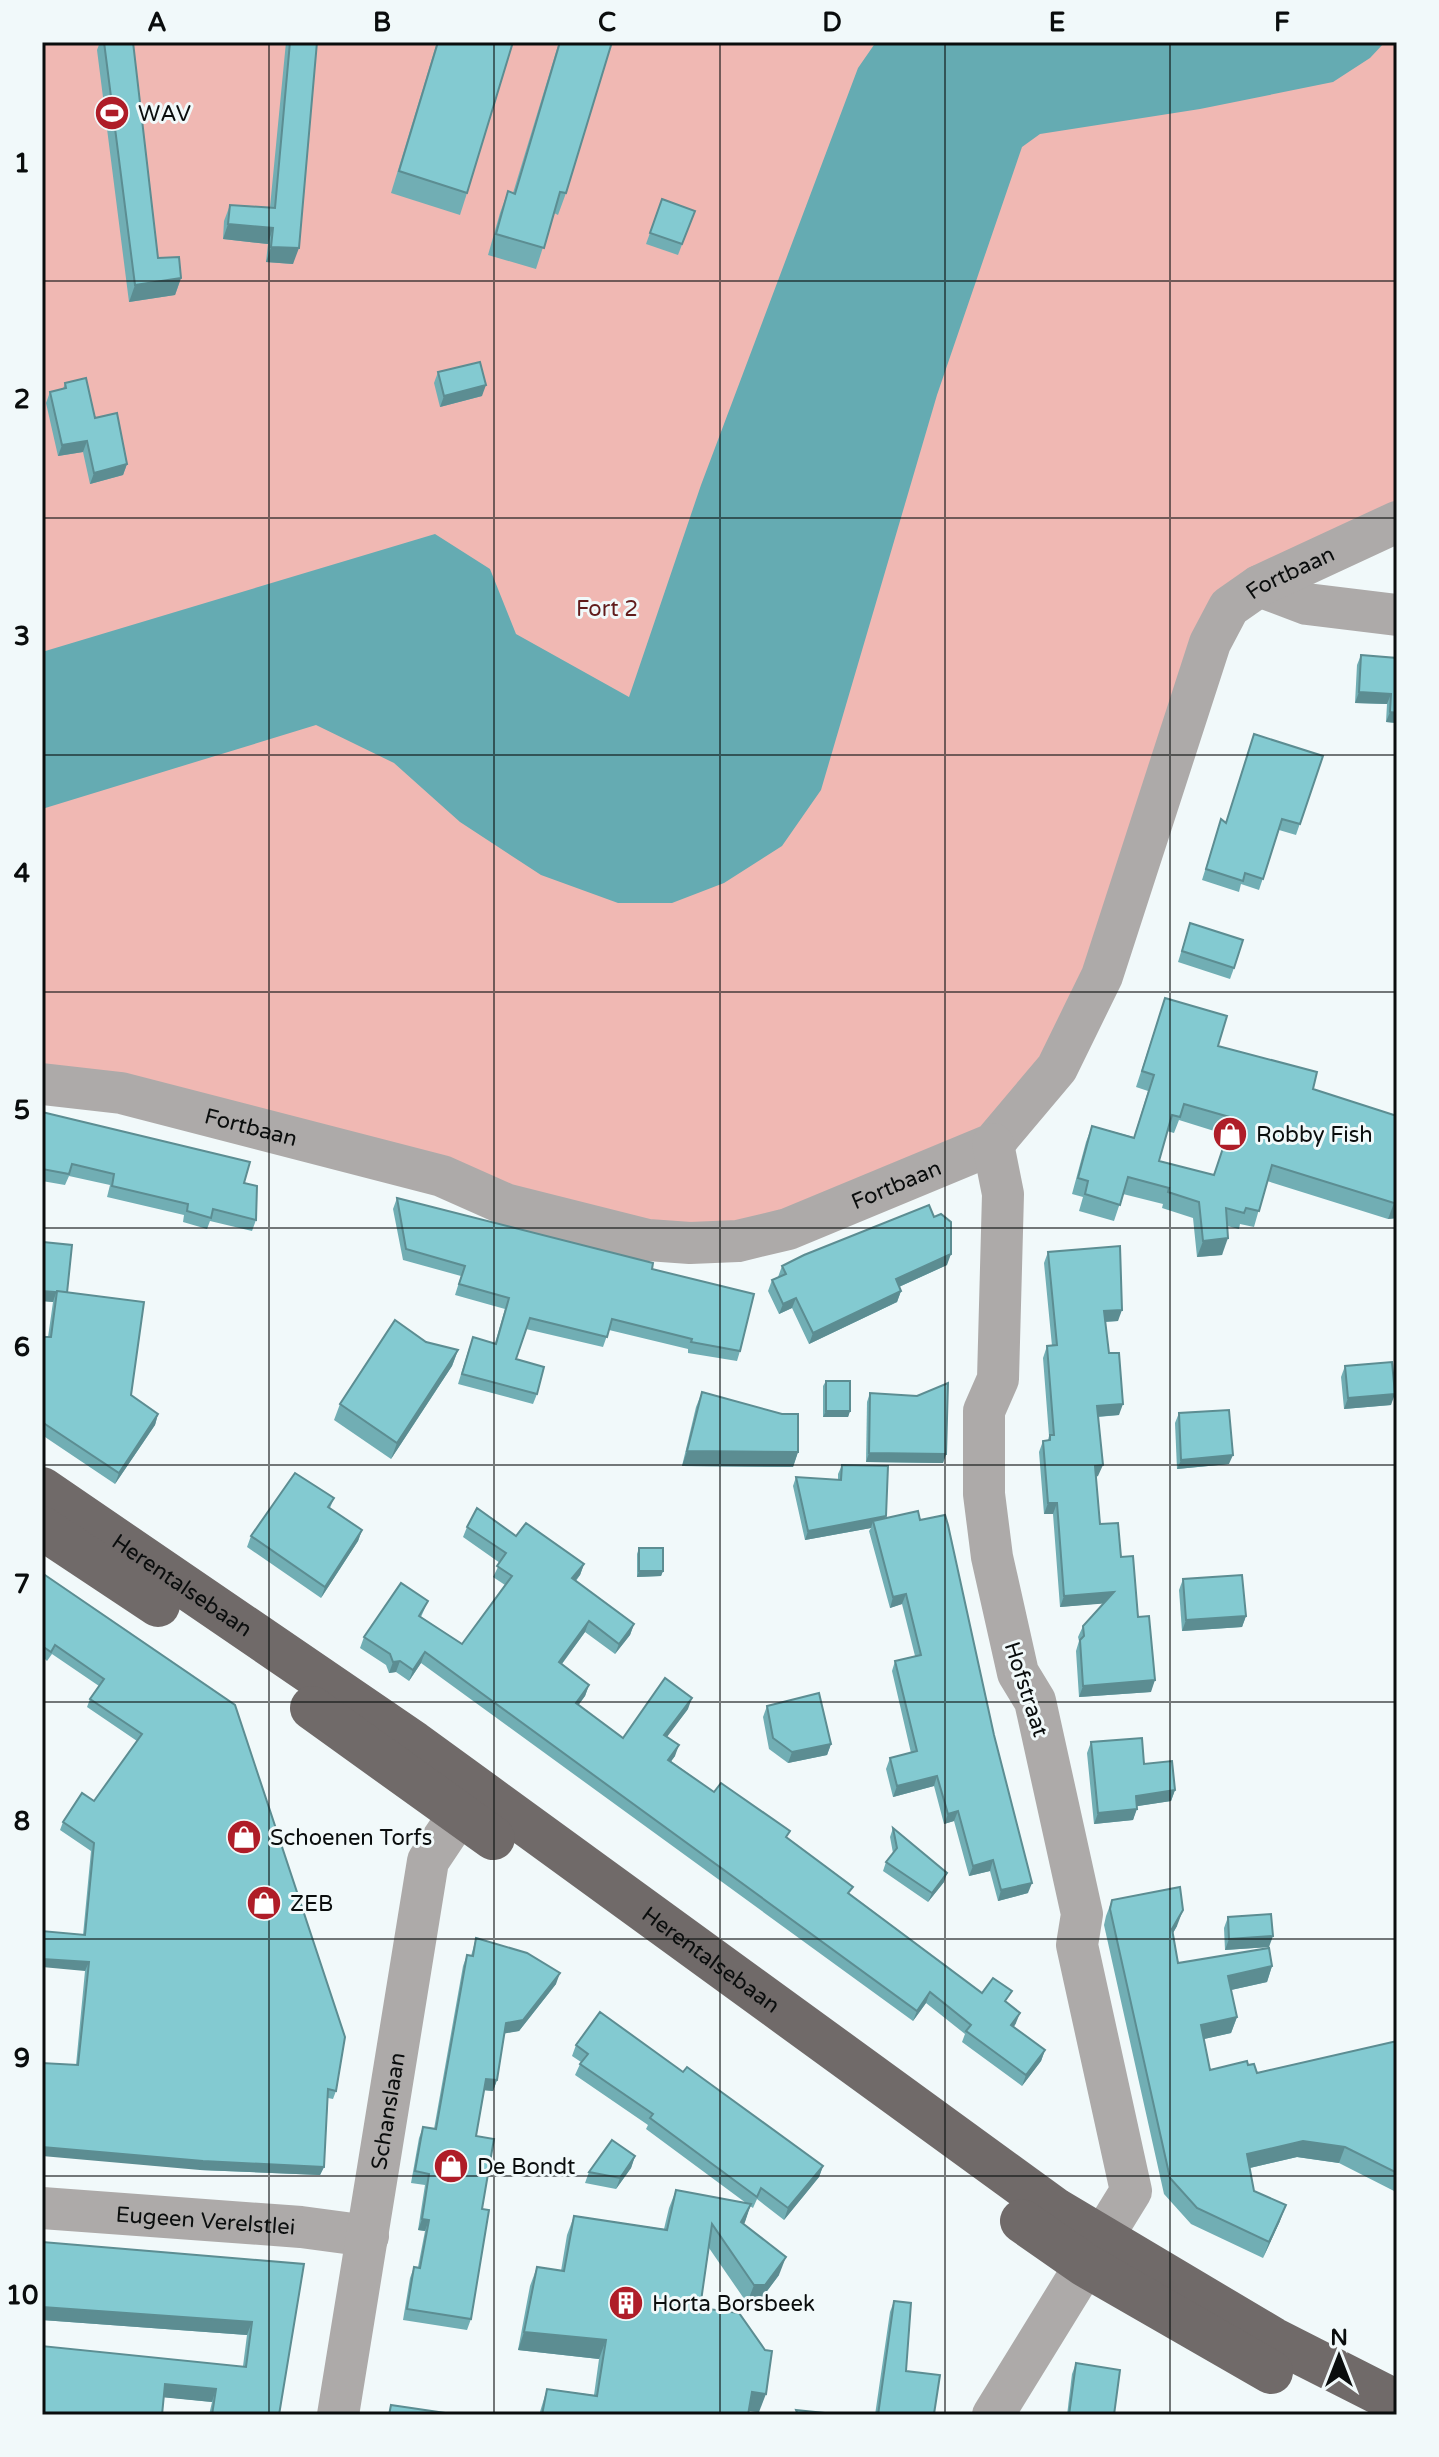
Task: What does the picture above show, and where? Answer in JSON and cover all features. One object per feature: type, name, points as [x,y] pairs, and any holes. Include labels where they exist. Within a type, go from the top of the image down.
[{"type":"main road","name":"Herentalsebaan","points":[[42,1489],[402,1734],[467,1802]]},
{"type":"main road","name":"Herentalsebaan","points":[[42,1528],[297,1697],[467,1802],[1256,2365],[1355,2415]]},
{"type":"main road","name":"Herentalsebaan","points":[[1095,2252],[1397,2402]]},
{"type":"street","name":"Fortbaan","points":[[42,1084],[121,1093],[442,1176],[505,1204],[648,1240],[690,1243],[738,1241],[788,1229],[993,1144],[1057,1068],[1102,976],[1210,643],[1229,607],[1259,586],[1397,522]]},
{"type":"street","points":[[1259,586],[1307,604],[1397,615]]},
{"type":"street","name":"Hofstraat","points":[[993,1144],[1003,1194],[998,1379],[984,1411],[984,1494],[992,1557],[1018,1673],[1035,1701],[1082,1914],[1077,1945],[1131,2191],[993,2415]]},
{"type":"street","name":"Schanslaan","points":[[338,2415],[428,1861],[467,1802]]},
{"type":"street","name":"Eugeen Verelstlei","points":[[42,2208],[301,2227],[368,2236]]},
{"type":"green space","name":"Fort 2","points":[[42,42],[1397,42],[1397,501],[1249,570],[1084,969],[1041,1057],[982,1128],[783,1211],[735,1222],[690,1225],[651,1221],[42,1065]]},
{"type":"water","points":[[876,42],[1385,42],[1370,58],[1333,82],[1200,109],[1040,134],[1022,147],[937,395],[821,790],[782,846],[724,883],[672,903],[618,903],[541,875],[460,822],[394,763],[316,725],[42,809],[42,652],[435,534],[490,569],[516,634],[629,697],[701,485],[858,68]]},
{"type":"building","points":[[104,42],[133,42],[158,258],[179,257],[181,278],[135,285]]},
{"type":"building","points":[[290,42],[317,42],[299,248],[271,247],[273,228],[228,224],[230,205],[275,208]]},
{"type":"building","points":[[438,42],[513,42],[467,193],[399,171]]},
{"type":"building","points":[[560,42],[612,42],[566,193],[560,192],[544,248],[496,234],[508,191],[515,194]]},
{"type":"building","points":[[662,199],[695,211],[682,244],[650,233]]},
{"type":"building","points":[[480,362],[486,385],[444,396],[438,372]]},
{"type":"building","points":[[86,378],[95,418],[117,413],[127,464],[94,473],[87,441],[62,445],[50,392],[66,388],[65,383]]},
{"type":"building","points":[[1361,655],[1397,658],[1397,713],[1390,712],[1391,694],[1359,692]]},
{"type":"building","points":[[1254,734],[1323,756],[1300,824],[1282,819],[1263,879],[1245,873],[1243,881],[1206,869],[1221,819],[1226,823]]},
{"type":"building","points":[[1190,923],[1243,940],[1234,968],[1182,951]]},
{"type":"building","points":[[1165,998],[1227,1016],[1218,1046],[1317,1072],[1313,1089],[1397,1116],[1397,1203],[1272,1165],[1259,1211],[1246,1208],[1244,1213],[1226,1208],[1228,1238],[1203,1241],[1199,1202],[1168,1192],[1169,1188],[1128,1177],[1120,1205],[1085,1194],[1088,1181],[1078,1178],[1092,1126],[1134,1138],[1154,1075],[1142,1071]],"holes":[[[1184,1104],[1233,1118],[1214,1175],[1159,1161],[1172,1115],[1180,1117]]]},
{"type":"building","points":[[42,1112],[250,1162],[244,1183],[257,1186],[256,1220],[213,1209],[211,1218],[187,1211],[188,1204],[112,1186],[114,1174],[72,1164],[69,1174],[42,1169]]},
{"type":"building","points":[[397,1198],[653,1263],[652,1269],[754,1294],[740,1351],[691,1342],[692,1339],[612,1319],[607,1337],[530,1318],[516,1359],[544,1367],[537,1394],[462,1374],[473,1337],[496,1344],[509,1298],[459,1284],[465,1266],[406,1249]]},
{"type":"building","points":[[929,1205],[934,1217],[941,1214],[951,1222],[951,1254],[896,1279],[901,1291],[813,1333],[796,1298],[783,1304],[772,1280],[786,1274],[782,1266]]},
{"type":"building","points":[[43,1242],[72,1245],[67,1293],[42,1291]]},
{"type":"building","points":[[1120,1246],[1122,1310],[1104,1311],[1109,1353],[1119,1353],[1123,1404],[1097,1406],[1103,1465],[1095,1466],[1100,1524],[1118,1523],[1121,1557],[1133,1556],[1138,1617],[1149,1616],[1155,1680],[1083,1686],[1080,1640],[1084,1636],[1083,1626],[1114,1592],[1064,1596],[1057,1503],[1048,1503],[1043,1441],[1050,1440],[1050,1435],[1054,1435],[1047,1346],[1057,1345],[1048,1252]]},
{"type":"building","points":[[57,1291],[144,1302],[131,1395],[158,1414],[119,1473],[42,1422],[42,1337],[51,1337]]},
{"type":"building","points":[[395,1320],[426,1342],[458,1350],[397,1443],[340,1404]]},
{"type":"building","points":[[1392,1362],[1395,1394],[1348,1398],[1345,1366]]},
{"type":"building","points":[[826,1381],[850,1381],[850,1411],[826,1411]]},
{"type":"building","points":[[948,1383],[946,1454],[869,1453],[870,1393],[917,1396]]},
{"type":"building","points":[[702,1392],[782,1414],[798,1414],[798,1452],[687,1451]]},
{"type":"building","points":[[1229,1410],[1233,1455],[1181,1460],[1179,1413]]},
{"type":"building","points":[[842,1465],[888,1466],[886,1516],[808,1531],[796,1477],[841,1480]]},
{"type":"building","points":[[295,1473],[334,1498],[328,1507],[362,1530],[325,1587],[251,1536]]},
{"type":"building","points":[[477,1508],[516,1536],[526,1523],[584,1564],[572,1578],[634,1624],[619,1644],[589,1621],[559,1662],[589,1685],[576,1703],[623,1738],[665,1678],[692,1698],[664,1735],[679,1745],[668,1760],[714,1792],[721,1783],[790,1831],[786,1837],[853,1887],[848,1893],[982,1993],[993,1978],[1012,1991],[1005,2001],[1020,2013],[1011,2025],[1045,2050],[1026,2075],[966,2031],[971,2025],[930,1992],[917,2011],[425,1652],[413,1670],[400,1661],[393,1662],[390,1654],[364,1637],[401,1583],[428,1601],[419,1616],[462,1644],[512,1576],[497,1566],[506,1553],[467,1527]]},
{"type":"building","points":[[918,1511],[920,1520],[945,1515],[994,1735],[1032,1883],[1001,1890],[993,1860],[973,1866],[958,1811],[948,1814],[937,1776],[897,1786],[890,1758],[917,1751],[895,1661],[921,1655],[906,1594],[893,1597],[873,1521]]},
{"type":"building","points":[[639,1548],[663,1548],[663,1571],[639,1571]]},
{"type":"building","points":[[42,1573],[235,1705],[345,2037],[336,2091],[328,2089],[324,2167],[203,2161],[42,2147],[42,2063],[78,2065],[89,1962],[42,1959],[42,1931],[85,1935],[94,1843],[63,1822],[82,1793],[94,1801],[142,1734],[90,1699],[104,1679],[55,1645],[51,1652],[42,1646]]},
{"type":"building","points":[[1242,1575],[1246,1616],[1186,1620],[1183,1579]]},
{"type":"building","points":[[819,1693],[831,1744],[792,1752],[773,1738],[767,1706]]},
{"type":"building","points":[[1142,1738],[1144,1764],[1172,1761],[1175,1790],[1136,1796],[1137,1809],[1098,1813],[1091,1742]]},
{"type":"building","points":[[893,1828],[947,1873],[932,1893],[886,1862],[897,1848]]},
{"type":"building","points":[[1180,1887],[1183,1910],[1172,1929],[1178,1963],[1269,1948],[1272,1966],[1228,1976],[1237,2017],[1201,2025],[1210,2070],[1247,2061],[1248,2065],[1254,2064],[1257,2073],[1397,2041],[1397,2173],[1345,2147],[1303,2141],[1247,2154],[1254,2191],[1286,2205],[1269,2242],[1197,2208],[1170,2178],[1110,1909],[1112,1900]]},
{"type":"building","points":[[1271,1914],[1273,1936],[1229,1939],[1228,1917]]},
{"type":"building","points":[[476,1938],[527,1953],[560,1973],[523,2020],[506,2023],[497,2080],[486,2079],[476,2136],[494,2139],[482,2209],[489,2210],[471,2319],[407,2309],[414,2267],[420,2268],[429,2220],[422,2219],[429,2174],[415,2171],[423,2127],[436,2129],[467,1955],[473,1956]]},
{"type":"building","points":[[600,2012],[683,2072],[687,2067],[823,2166],[788,2208],[761,2188],[757,2197],[650,2118],[653,2114],[580,2064],[588,2054],[576,2045]]},
{"type":"building","points":[[612,2140],[635,2156],[620,2178],[589,2172]]},
{"type":"building","points":[[676,2190],[751,2204],[741,2222],[786,2257],[765,2285],[754,2285],[712,2224],[700,2308],[739,2313],[765,2350],[772,2351],[766,2394],[752,2392],[748,2415],[542,2415],[547,2389],[597,2396],[606,2340],[524,2332],[537,2267],[564,2271],[574,2216],[667,2230]]},
{"type":"building","points":[[42,2242],[304,2264],[279,2415],[212,2415],[216,2389],[165,2384],[162,2415],[42,2415],[42,2346],[246,2367],[252,2322],[42,2307]]},
{"type":"building","points":[[894,2301],[911,2303],[906,2371],[940,2375],[934,2414],[940,2415],[878,2415]]},
{"type":"building","points":[[1076,2363],[1120,2370],[1114,2415],[1069,2415]]},
{"type":"building","points":[[391,2405],[459,2415],[389,2415]]},
{"type":"building","points":[[796,2410],[824,2413],[824,2415],[798,2415]]},
{"type":"place","name":"WAV","points":[[112,113]]},
{"type":"place","name":"Robby Fish","points":[[1230,1134]]},
{"type":"place","name":"Schoenen Torfs","points":[[244,1837]]},
{"type":"place","name":"ZEB","points":[[264,1903]]},
{"type":"place","name":"De Bondt","points":[[451,2166]]},
{"type":"place","name":"Horta Borsbeek","points":[[626,2303]]}]
